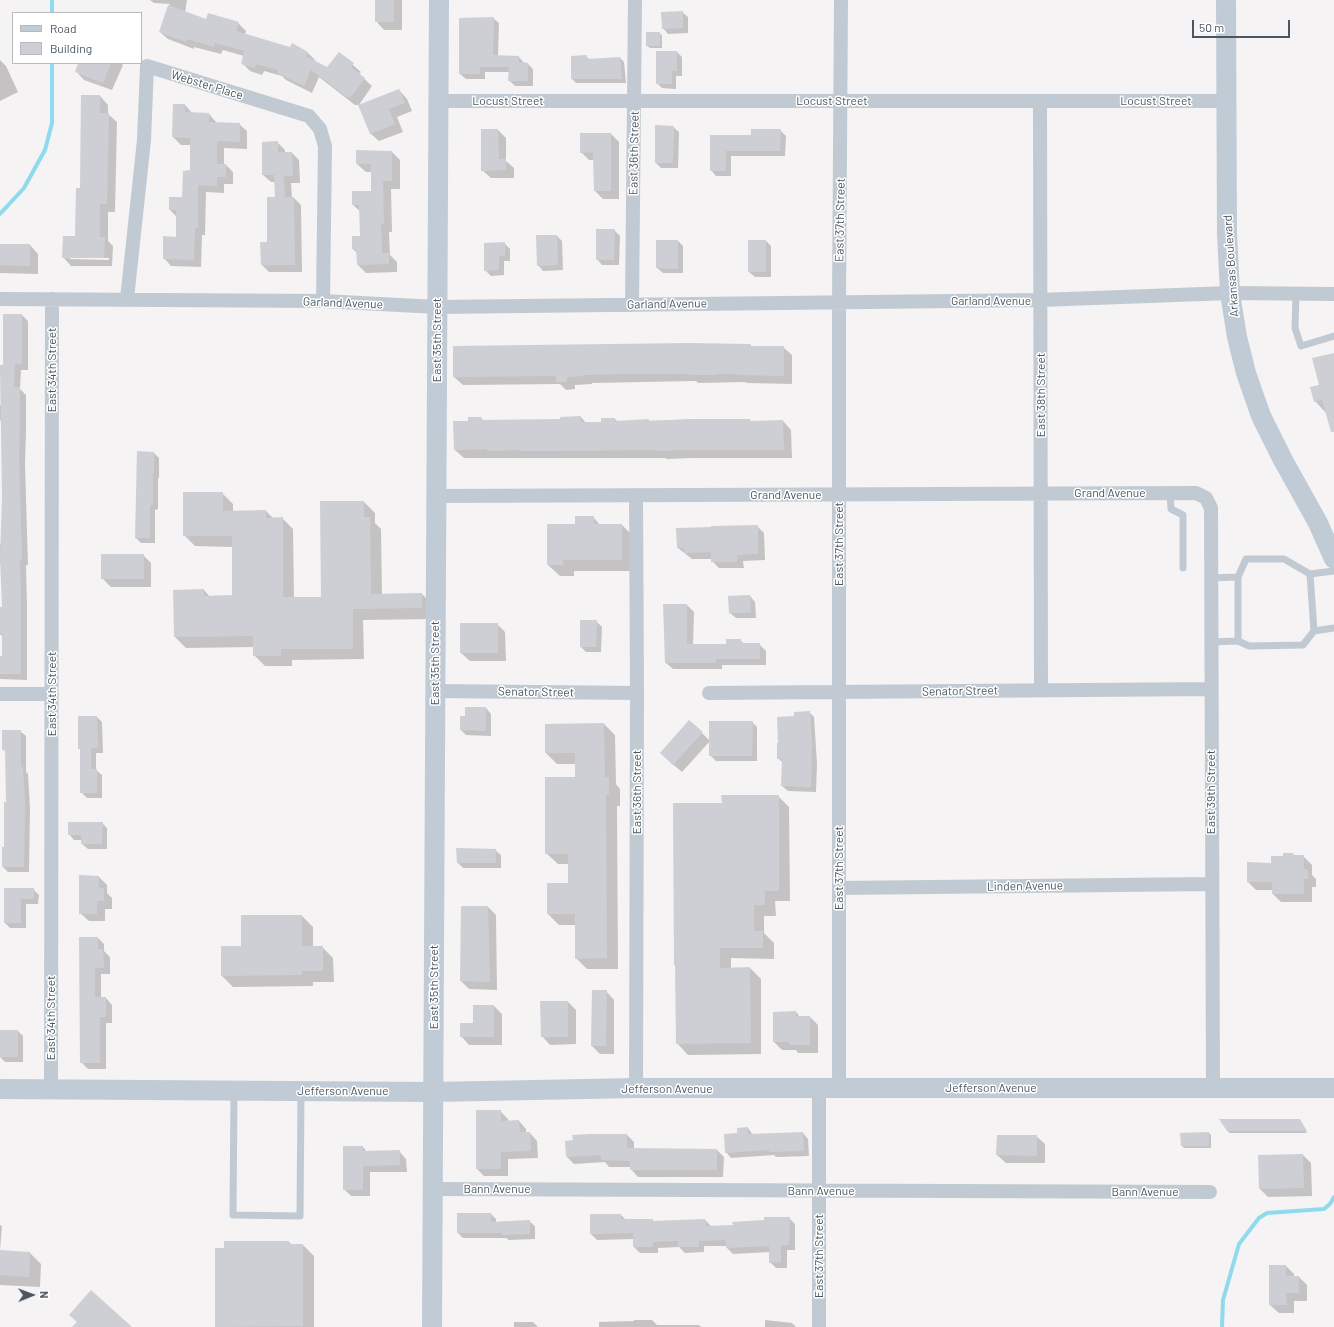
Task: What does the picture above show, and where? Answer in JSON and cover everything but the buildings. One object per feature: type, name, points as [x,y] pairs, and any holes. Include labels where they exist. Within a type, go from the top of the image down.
[{"type":"main road","name":"East 35th Street","points":[[432,1327],[438,0]]},
{"type":"main road","name":"Arkansas Boulevard","points":[[1226,0],[1227,234],[1230,293],[1237,337],[1246,373],[1261,416],[1283,460],[1318,523],[1334,559]]},
{"type":"main road","name":"Jefferson Avenue","points":[[0,1089],[433,1092],[636,1088],[1334,1088]]},
{"type":"street","name":"East 36th Street","points":[[632,305],[635,0]]},
{"type":"street","name":"East 37th Street","points":[[839,1088],[839,302],[841,0]]},
{"type":"street","name":"Webster Place","points":[[126,299],[144,140],[147,66],[309,116],[320,130],[325,146],[323,301]]},
{"type":"street","name":"East 38th Street","points":[[1040,101],[1041,690]]},
{"type":"street","name":"Locust Street","points":[[438,102],[1227,101]]},
{"type":"street","name":"Garland Avenue","points":[[0,299],[323,301],[437,307],[1040,300],[1230,293],[1334,294]]},
{"type":"street","name":"East 34th Street","points":[[51,1089],[52,299]]},
{"type":"street","name":"Grand Avenue","points":[[436,496],[1196,493],[1206,498]]},
{"type":"street","name":"East 36th Street","points":[[636,495],[636,1088]]},
{"type":"street","name":"East 39th Street","points":[[1206,498],[1211,508],[1213,1088]]},
{"type":"street","name":"Senator Street","points":[[709,694],[1211,689]]},
{"type":"street","name":"Senator Street","points":[[435,691],[637,693]]},
{"type":"street","points":[[0,694],[52,694]]},
{"type":"street","name":"Linden Avenue","points":[[839,888],[1212,884]]},
{"type":"street","name":"East 37th Street","points":[[819,1088],[819,1327]]},
{"type":"street","name":"Bann Avenue","points":[[433,1189],[1210,1192]]},
{"type":"lane","points":[[1296,294],[1295,328],[1301,346],[1334,336]]},
{"type":"lane","points":[[1170,493],[1170,509],[1182,515],[1183,568]]},
{"type":"lane","points":[[1238,641],[1238,577],[1246,559],[1284,559],[1310,574],[1334,571]]},
{"type":"lane","points":[[1211,642],[1238,641],[1249,646],[1303,645],[1314,631],[1310,574]]},
{"type":"lane","points":[[1211,578],[1238,577]]},
{"type":"lane","points":[[1314,631],[1334,628]]},
{"type":"lane","points":[[234,1091],[233,1215],[300,1216],[301,1091]]},
{"type":"waterway","points":[[52,0],[52,12]]},
{"type":"waterway","points":[[0,214],[24,188],[45,150],[52,123],[52,64]]},
{"type":"waterway","points":[[1222,1327],[1223,1300],[1239,1244],[1259,1218],[1267,1213],[1324,1209],[1330,1204],[1334,1197]]}]
